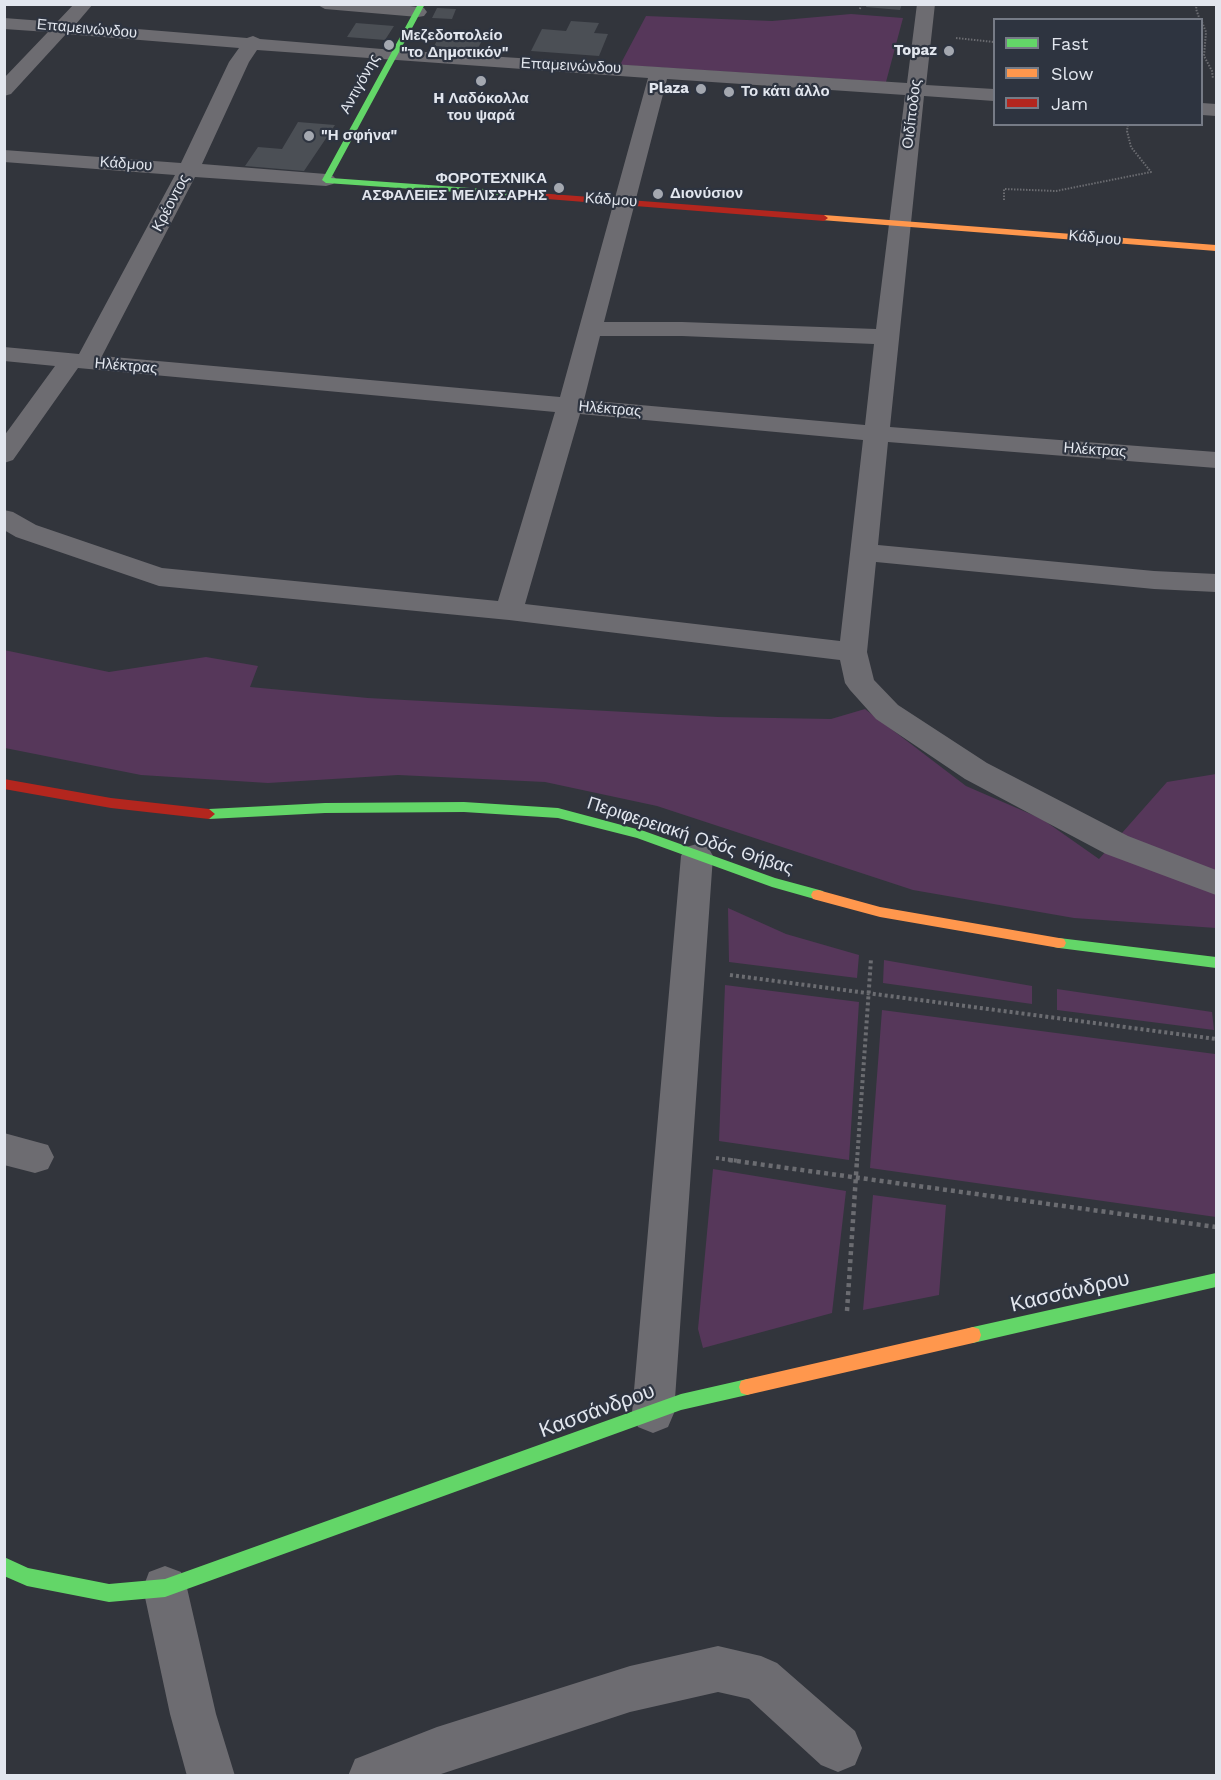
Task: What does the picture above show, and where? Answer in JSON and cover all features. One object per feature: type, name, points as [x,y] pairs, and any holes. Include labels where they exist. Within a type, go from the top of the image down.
[{"type":"main road","name":"Αντιγόνης","points":[[326,180],[420,8]]},
{"type":"main road","name":"Κάδμου","points":[[326,180],[1216,248]]},
{"type":"main road","name":"Περιφερειακή Οδός Θήβας","points":[[4,784],[111,803],[205,814],[326,808],[464,807],[558,813],[639,834],[772,882],[880,912],[1043,941],[1216,963]]},
{"type":"main road","name":"Κασσάνδρου","points":[[4,1566],[27,1577],[109,1593],[165,1588],[681,1402],[1216,1280]]},
{"type":"street","points":[[4,90],[84,4]]},
{"type":"street","points":[[325,4],[420,8]]},
{"type":"street","name":"Οιδίποδος","points":[[926,4],[899,223],[853,652],[860,683],[887,712],[975,771],[1117,845],[1216,883]]},
{"type":"street","name":"Επαμεινώνδου","points":[[4,23],[253,42],[394,56],[993,95]]},
{"type":"street","name":"Κρέοντος","points":[[4,455],[78,362],[189,169],[239,62],[253,42]]},
{"type":"street","points":[[509,611],[570,405],[659,72]]},
{"type":"street","name":"Κάδμου","points":[[4,156],[326,180]]},
{"type":"street","points":[[590,329],[694,329],[887,337]]},
{"type":"street","name":"Ηλέκτρας","points":[[4,354],[877,434],[1216,460]]},
{"type":"street","points":[[4,518],[26,531],[159,577],[509,611],[853,652]]},
{"type":"street","points":[[864,552],[1154,580],[1216,583]]},
{"type":"street","points":[[653,1413],[697,856]]},
{"type":"street","points":[[165,1588],[193,1714],[211,1776]]},
{"type":"street","points":[[372,1776],[437,1751],[630,1689],[718,1669],[761,1679],[838,1748]]},
{"type":"path","points":[[860,9],[861,4]]},
{"type":"path","points":[[1203,25],[1206,32],[1204,56],[1212,71],[1214,88]]},
{"type":"path","points":[[1203,62],[1208,63]]},
{"type":"path","points":[[1005,231],[1004,189],[1056,191],[1151,172],[1131,147],[1128,126]]},
{"type":"path","points":[[847,1311],[870,958]]},
{"type":"path","points":[[688,969],[1216,1039]]},
{"type":"path","points":[[674,1152],[1216,1227]]},
{"type":"shaded area","points":[[851,14],[903,18],[886,82],[620,65],[646,16],[772,21]]},
{"type":"shaded area","points":[[4,650],[109,672],[206,657],[258,666],[250,687],[368,698],[718,717],[831,719],[865,709],[966,786],[1042,819],[1099,859],[1167,782],[1216,774],[1216,928],[1074,918],[913,890],[657,806],[545,782],[398,775],[268,783],[141,775],[5,748]]},
{"type":"shaded area","points":[[728,908],[786,934],[859,955],[857,978],[729,962]]},
{"type":"shaded area","points":[[884,960],[1032,986],[1032,1004],[883,983]]},
{"type":"shaded area","points":[[725,985],[859,1002],[849,1160],[719,1141]]},
{"type":"shaded area","points":[[1057,989],[1212,1012],[1214,1030],[1057,1010]]},
{"type":"shaded area","points":[[882,1010],[1215,1054],[1216,1217],[870,1168]]},
{"type":"shaded area","points":[[713,1169],[846,1191],[832,1313],[703,1348],[698,1329]]},
{"type":"shaded area","points":[[873,1195],[946,1205],[939,1295],[863,1310]]},
{"type":"building","points":[[867,4],[902,4],[900,10],[866,7]]},
{"type":"building","points":[[437,8],[456,9],[452,19],[432,18]]},
{"type":"building","points":[[571,21],[599,23],[594,33],[608,34],[599,56],[531,51],[542,29],[566,31]]},
{"type":"building","points":[[356,23],[394,26],[385,40],[347,37]]},
{"type":"building","points":[[443,30],[486,33],[477,50],[434,46]]},
{"type":"building","name":"\"Η σφήνα\"","points":[[298,122],[335,125],[304,171],[245,166],[258,147],[282,149]]},
{"type":"traffic: fast","points":[[422,4],[326,180],[512,194]]},
{"type":"traffic: fast","points":[[209,814],[325,808],[464,807],[558,813],[639,834],[772,882],[818,895]]},
{"type":"traffic: fast","points":[[1059,943],[1216,963]]},
{"type":"traffic: fast","points":[[973,1335],[1216,1280]]},
{"type":"traffic: fast","points":[[4,1566],[27,1577],[109,1593],[165,1588],[681,1402],[747,1387]]},
{"type":"traffic: slow","points":[[824,218],[1216,248]]},
{"type":"traffic: slow","points":[[818,895],[880,912],[1059,943]]},
{"type":"traffic: slow","points":[[747,1387],[973,1335]]},
{"type":"traffic: jam","points":[[512,194],[824,218]]},
{"type":"traffic: jam","points":[[4,784],[111,803],[209,814]]},
{"type":"place","name":"Μεζεδοπολείο \"το Δημοτικόν\"","points":[[389,45]]},
{"type":"place","name":"Topaz","points":[[949,51]]},
{"type":"place","name":"H Λαδόκολλα του ψαρά","points":[[481,81]]},
{"type":"place","name":"Plaza","points":[[701,89]]},
{"type":"place","name":"Το κάτι άλλο","points":[[729,92]]},
{"type":"place","name":"\"Η σφήνα\"","points":[[309,136]]},
{"type":"place","name":"ΦΟΡΟΤΕΧΝΙΚΑ ΑΣΦΑΛΕΙΕΣ ΜΕΛΙΣΣΑΡΗΣ","points":[[559,188]]},
{"type":"place","name":"Διονύσιον","points":[[658,194]]}]
